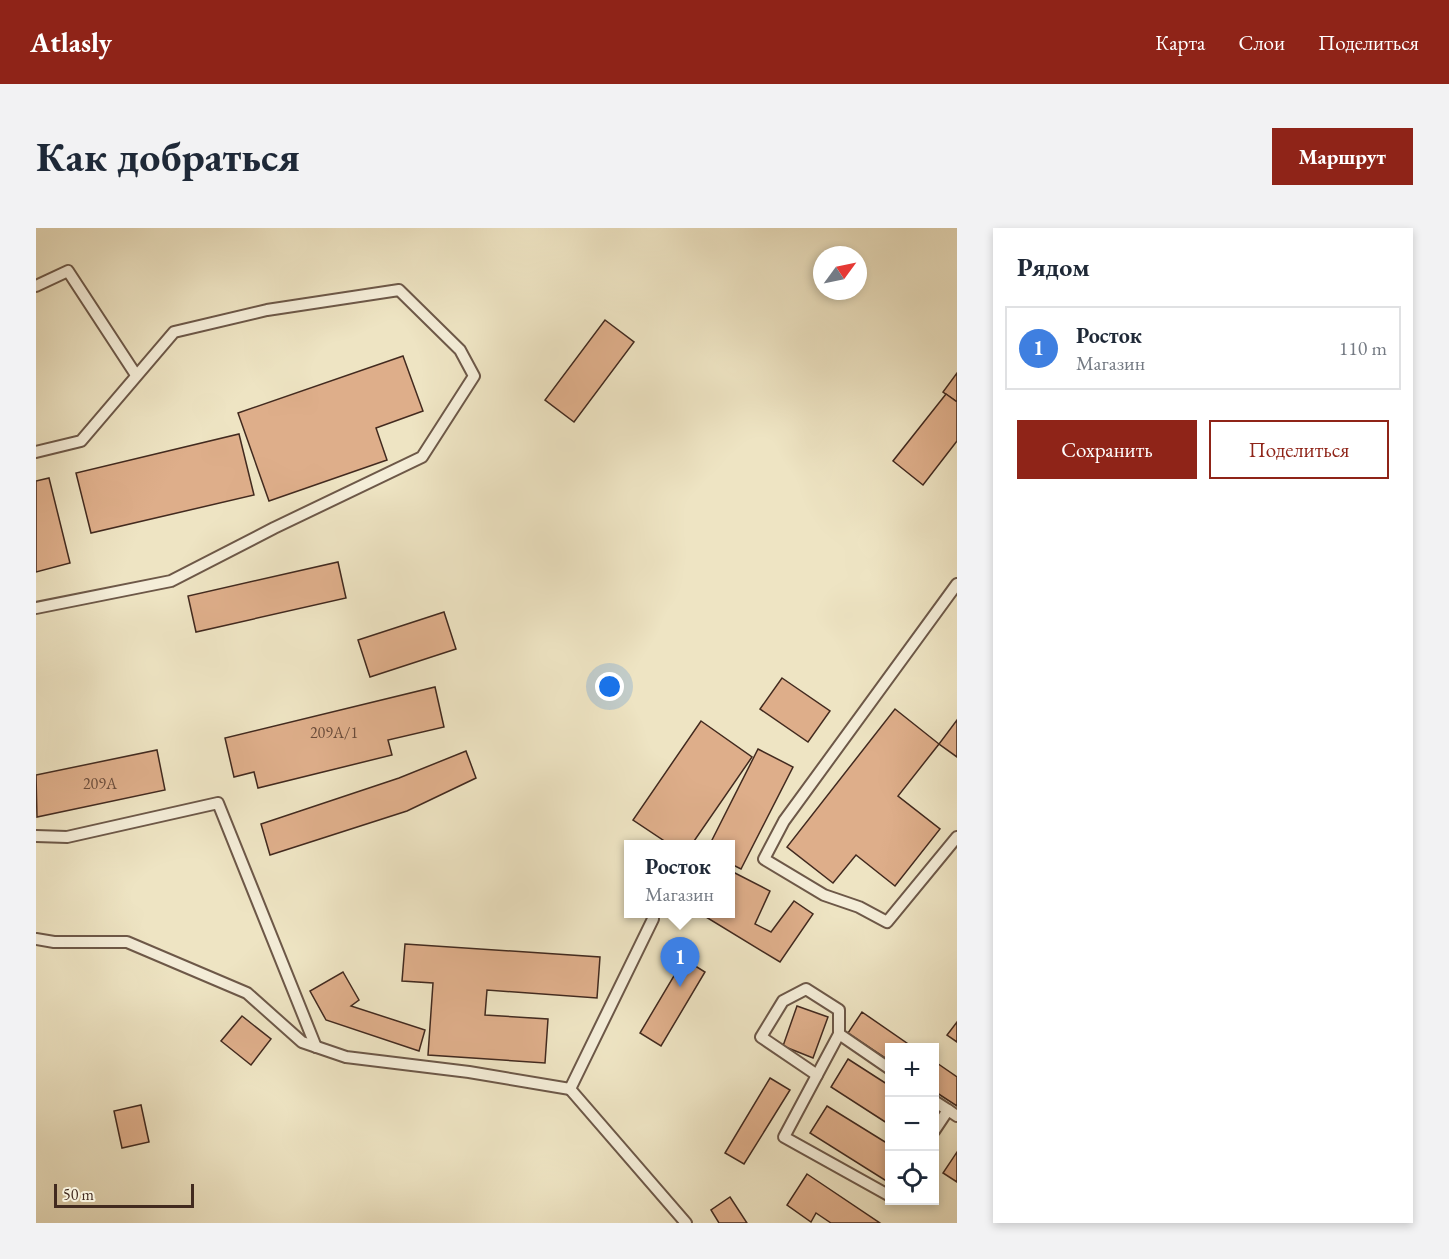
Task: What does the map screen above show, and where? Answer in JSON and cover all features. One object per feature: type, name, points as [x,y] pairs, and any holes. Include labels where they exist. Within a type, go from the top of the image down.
[{"type":"lane","points":[[36,286],[68,271],[136,375]]},
{"type":"lane","points":[[36,452],[81,441],[174,332],[267,310],[399,290],[460,350],[474,376],[422,457],[171,580],[36,608]]},
{"type":"lane","points":[[957,584],[784,821],[764,859],[824,895],[859,907],[887,922],[957,837]]},
{"type":"lane","points":[[36,836],[67,837],[218,803],[316,1047]]},
{"type":"lane","points":[[570,1089],[653,919]]},
{"type":"lane","points":[[36,939],[54,942],[128,942],[247,993],[302,1042],[346,1057],[469,1072],[570,1089],[686,1223]]},
{"type":"lane","points":[[817,1075],[761,1037],[783,1001],[806,988],[839,1010],[839,1034],[817,1075],[783,1137],[885,1193]]},
{"type":"lane","points":[[839,1034],[885,1066]]},
{"type":"lane","points":[[939,1104],[952,1113],[939,1126]]},
{"type":"building","points":[[605,320],[634,342],[574,422],[545,400]]},
{"type":"building","points":[[403,356],[423,411],[376,428],[387,460],[269,501],[238,413]]},
{"type":"building","points":[[957,373],[957,402],[943,392]]},
{"type":"building","points":[[946,394],[957,402],[957,441],[923,485],[893,461]]},
{"type":"building","points":[[239,434],[254,495],[91,533],[76,473]]},
{"type":"building","points":[[49,478],[70,563],[36,572],[36,481]]},
{"type":"building","points":[[338,562],[346,598],[196,632],[188,596]]},
{"type":"building","points":[[444,612],[456,649],[370,677],[358,640]]},
{"type":"building","points":[[782,678],[830,711],[808,742],[760,709]]},
{"type":"building","points":[[435,687],[444,727],[388,740],[392,755],[258,788],[254,772],[234,777],[225,738]]},
{"type":"building","points":[[895,709],[939,744],[898,796],[940,829],[895,886],[856,855],[833,883],[787,847]]},
{"type":"building","points":[[957,720],[957,757],[939,744]]},
{"type":"building","points":[[701,721],[752,757],[695,840],[663,840],[633,820]]},
{"type":"building","points":[[758,749],[793,767],[741,869],[735,866],[735,840],[712,840]]},
{"type":"building","points":[[157,750],[165,790],[37,817],[36,775]]},
{"type":"building","points":[[466,751],[476,778],[407,811],[270,855],[261,824],[399,778]]},
{"type":"building","points":[[735,873],[770,891],[755,924],[771,932],[794,901],[813,914],[780,962],[708,918],[735,918]]},
{"type":"building","points":[[405,944],[600,957],[597,998],[487,990],[485,1015],[548,1019],[545,1063],[428,1055],[433,983],[402,981]]},
{"type":"building","points":[[684,959],[705,972],[661,1046],[640,1033]]},
{"type":"building","points":[[343,972],[359,1000],[351,1006],[425,1030],[419,1051],[326,1020],[310,991]]},
{"type":"building","points":[[797,1006],[828,1017],[813,1058],[783,1046]]},
{"type":"building","points":[[862,1012],[907,1043],[885,1043],[885,1058],[848,1033]]},
{"type":"building","points":[[242,1016],[271,1039],[251,1065],[221,1041]]},
{"type":"building","points":[[957,1022],[957,1042],[947,1035]]},
{"type":"building","points":[[848,1059],[885,1083],[885,1122],[831,1087]]},
{"type":"building","points":[[939,1064],[957,1077],[957,1106],[939,1094]]},
{"type":"building","points":[[770,1078],[790,1090],[744,1164],[725,1153]]},
{"type":"building","points":[[141,1105],[149,1142],[122,1148],[114,1111]]},
{"type":"building","points":[[827,1106],[885,1142],[885,1180],[810,1133]]},
{"type":"building","points":[[957,1152],[957,1182],[943,1173]]},
{"type":"building","points":[[807,1174],[880,1223],[831,1223],[816,1213],[811,1222],[787,1205]]},
{"type":"building","points":[[730,1197],[747,1223],[719,1223],[711,1210]]},
{"type":"place","name":"Росток","points":[[680,987]]}]
